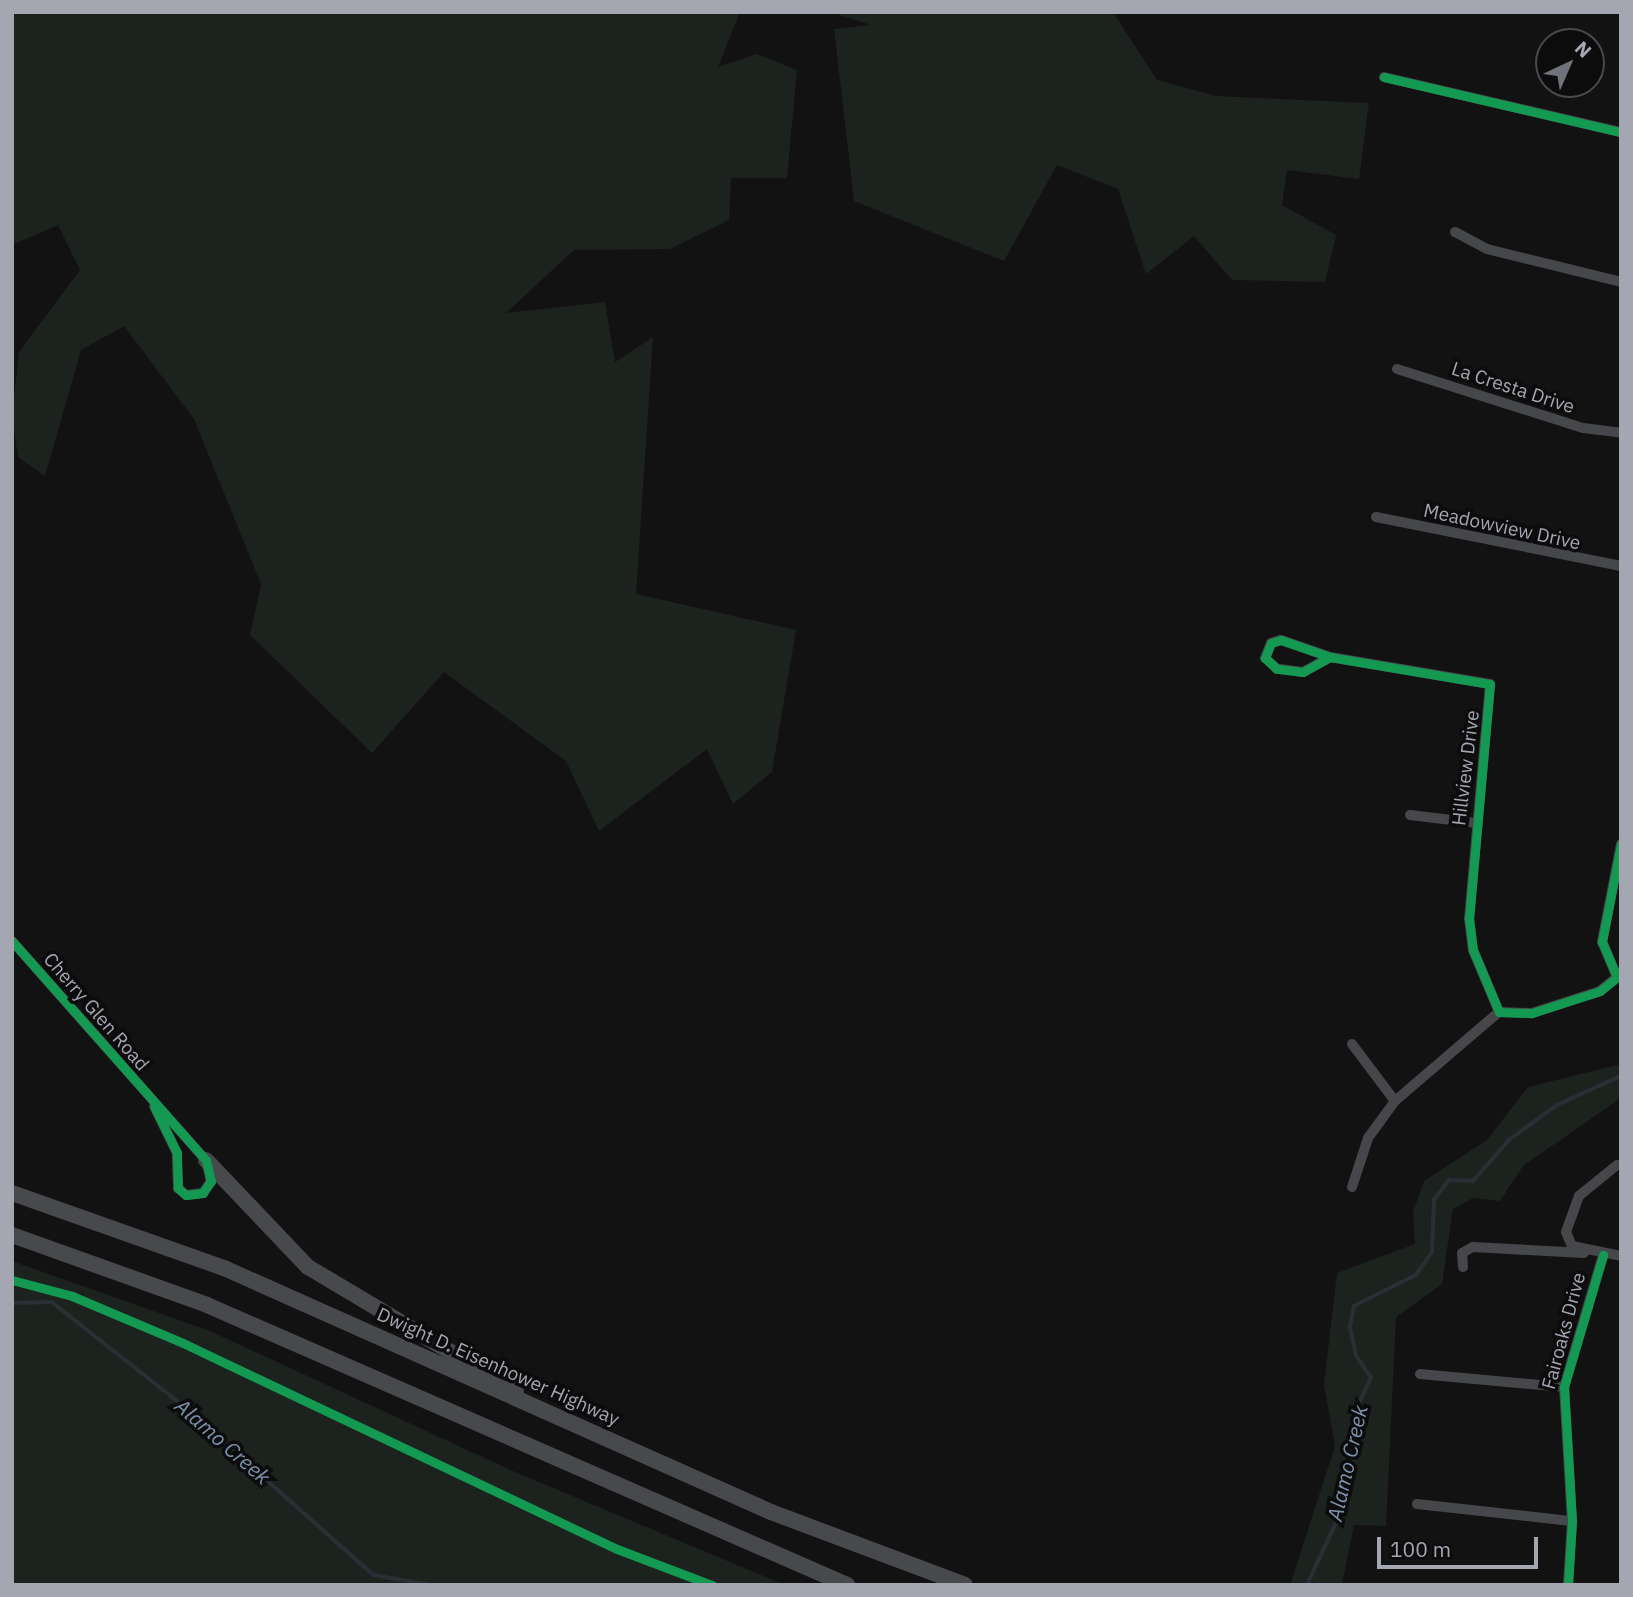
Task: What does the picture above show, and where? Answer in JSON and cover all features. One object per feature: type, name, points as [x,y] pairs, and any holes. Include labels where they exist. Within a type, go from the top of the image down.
[{"type":"highway","points":[[206,1160],[307,1267],[481,1365],[544,1410]]},
{"type":"highway","name":"Dwight D. Eisenhower Highway","points":[[12,1193],[161,1242],[771,1512],[965,1585]]},
{"type":"highway","points":[[12,1235],[208,1306],[847,1585]]},
{"type":"street","points":[[1384,77],[1621,132]]},
{"type":"street","points":[[1455,232],[1487,249],[1621,282]]},
{"type":"street","name":"La Cresta Drive","points":[[1397,369],[1583,428],[1621,433]]},
{"type":"street","name":"Meadowview Drive","points":[[1377,517],[1621,566]]},
{"type":"street","points":[[1281,640],[1330,657],[1303,672],[1277,669],[1265,658],[1271,643],[1281,640]]},
{"type":"street","name":"Hillview Drive","points":[[1330,657],[1490,684],[1469,918],[1480,970],[1499,1012]]},
{"type":"street","points":[[1410,815],[1476,823]]},
{"type":"street","points":[[1352,1187],[1368,1138],[1395,1101],[1499,1012],[1532,1013],[1600,991],[1616,977],[1602,942],[1621,844]]},
{"type":"street","name":"Cherry Glen Road","points":[[12,941],[154,1106],[206,1160],[208,1188],[186,1195],[174,1180],[171,1133],[154,1106]]},
{"type":"street","points":[[1352,1044],[1395,1101]]},
{"type":"street","points":[[1587,1252],[1572,1246],[1570,1220],[1591,1183],[1617,1164]]},
{"type":"street","points":[[1463,1267],[1462,1254],[1474,1247],[1621,1256]]},
{"type":"street","name":"Fairoaks Drive","points":[[1568,1585],[1572,1521],[1564,1387],[1603,1255]]},
{"type":"street","points":[[1420,1374],[1564,1387]]},
{"type":"street","points":[[1418,1504],[1572,1521]]},
{"type":"shaded area","points":[[12,12],[740,12],[718,67],[757,54],[797,70],[787,178],[731,178],[729,220],[670,249],[574,250],[506,313],[605,302],[615,362],[653,337],[636,594],[796,630],[772,772],[733,804],[707,749],[599,831],[566,761],[444,672],[372,753],[250,635],[261,584],[194,419],[124,326],[81,350],[45,476],[18,457],[12,415],[19,352],[80,270],[58,225],[12,245]]},
{"type":"shaded area","points":[[830,12],[1100,12],[1115,15],[1157,80],[1216,96],[1369,103],[1359,179],[1287,170],[1282,205],[1336,235],[1325,282],[1232,280],[1194,236],[1146,274],[1118,189],[1057,165],[1004,261],[854,201],[834,29],[871,25]]},
{"type":"shaded area","points":[[1621,1064],[1621,1098],[1523,1166],[1500,1201],[1473,1198],[1453,1209],[1442,1284],[1396,1317],[1386,1526],[1354,1525],[1342,1585],[1290,1585],[1335,1446],[1324,1385],[1337,1273],[1415,1244],[1413,1212],[1424,1181],[1487,1140],[1528,1087]]},
{"type":"shaded area","points":[[12,1261],[210,1331],[515,1472],[785,1585],[12,1585]]},
{"type":"waterway","name":"Alamo Creek","points":[[1307,1585],[1340,1514],[1355,1450],[1355,1412],[1371,1378],[1356,1356],[1350,1328],[1354,1306],[1416,1275],[1432,1252],[1434,1200],[1449,1180],[1473,1181],[1509,1140],[1557,1105],[1621,1076]]},
{"type":"waterway","name":"Alamo Creek","points":[[12,1303],[52,1302],[180,1403],[374,1575],[431,1585]]},
{"type":"cycle path","points":[[1384,77],[1621,132]]},
{"type":"cycle path","points":[[1330,657],[1303,672],[1277,669],[1265,658],[1271,643],[1281,640],[1330,657],[1490,684],[1469,918],[1473,950],[1499,1012],[1532,1013],[1600,991],[1617,977],[1602,942],[1621,844]]},
{"type":"cycle path","points":[[12,941],[206,1160],[211,1181],[203,1193],[186,1195],[178,1188],[177,1153],[154,1106]]},
{"type":"cycle path","points":[[1568,1585],[1572,1521],[1564,1387],[1603,1255]]},
{"type":"cycle path","points":[[12,1280],[72,1296],[183,1343],[617,1549],[712,1585]]}]
